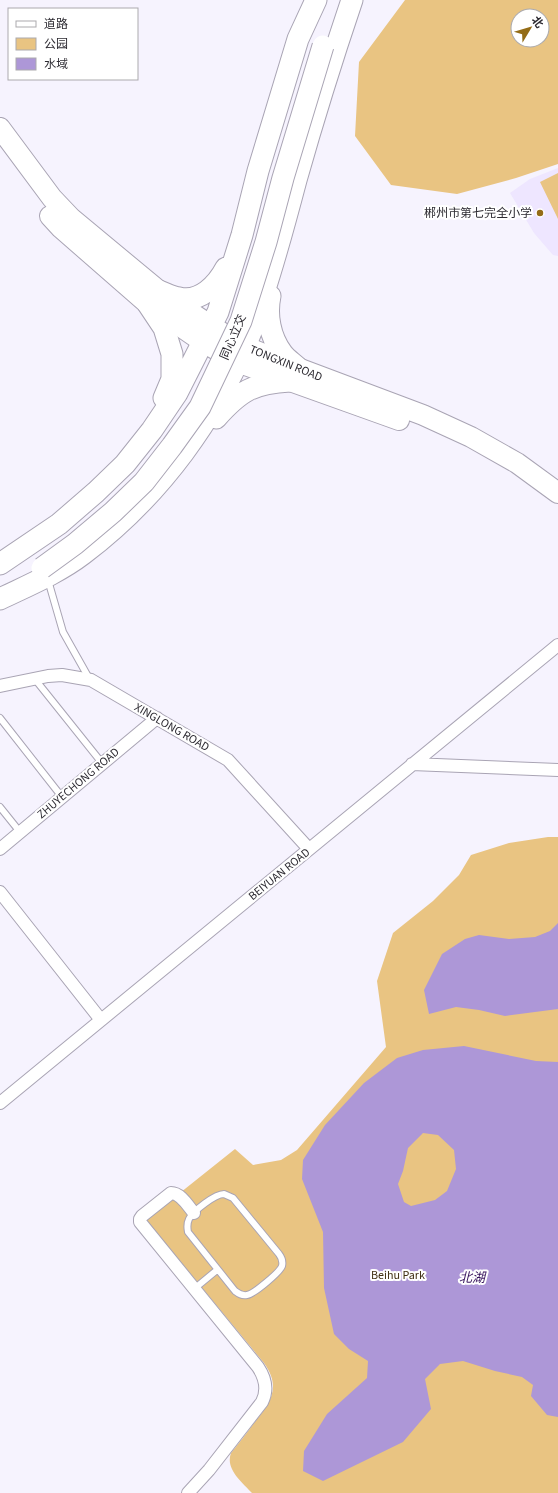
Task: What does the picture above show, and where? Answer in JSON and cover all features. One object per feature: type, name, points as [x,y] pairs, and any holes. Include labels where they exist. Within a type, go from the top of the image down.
[{"type":"highway","points":[[0,564],[59,524],[96,492],[124,464],[152,430],[177,394],[218,312],[242,235],[258,171],[298,38],[316,0]]},
{"type":"highway","points":[[316,44],[327,0]]},
{"type":"highway","points":[[316,44],[345,0]]},
{"type":"highway","points":[[183,454],[211,414],[254,326],[279,246],[296,181],[333,57],[352,0]]},
{"type":"highway","name":"同心立交","points":[[41,567],[75,544],[108,516],[144,482],[200,407],[242,321],[266,242],[316,44]]},
{"type":"highway","points":[[152,430],[172,379],[172,354],[153,297],[180,299],[193,298],[205,294],[214,286],[224,272],[242,235]]},
{"type":"highway","points":[[0,573],[41,567],[83,554],[122,521],[153,490],[231,401],[247,390],[261,384],[273,382],[294,375],[273,336],[269,319],[269,300],[279,246]]},
{"type":"highway","points":[[0,591],[41,567]]},
{"type":"highway","points":[[0,599],[41,567]]},
{"type":"main road","name":"TONGXIN ROAD","points":[[0,128],[52,198],[153,297]]},
{"type":"main road","name":"TONGXIN ROAD","points":[[0,151],[42,207],[61,228],[153,297],[207,334],[241,354],[466,447],[511,472],[558,509]]},
{"type":"main road","name":"TONGXIN ROAD","points":[[294,375],[423,415],[471,437],[517,462],[558,493]]},
{"type":"street","name":"BEIYUAN ROAD","points":[[0,1102],[558,645]]},
{"type":"street","name":"XINGLONG ROAD","points":[[0,686],[34,678],[62,675],[91,680],[228,760],[309,849]]},
{"type":"street","name":"ZHUYECHONG ROAD","points":[[0,848],[157,718]]},
{"type":"street","points":[[412,764],[558,770]]},
{"type":"street","points":[[0,892],[101,1020]]},
{"type":"street","points":[[188,1493],[209,1470],[262,1402],[266,1391],[264,1378],[258,1367],[141,1224],[140,1219],[171,1193],[180,1195],[194,1213]]},
{"type":"lane","points":[[41,567],[63,632],[91,680]]},
{"type":"lane","points":[[34,678],[102,764]]},
{"type":"lane","points":[[0,718],[62,797]]},
{"type":"lane","points":[[0,807],[20,832]]},
{"type":"lane","points":[[224,1194],[230,1196],[279,1254],[282,1260],[280,1270],[252,1293],[247,1295],[240,1295],[235,1291],[217,1270],[188,1232],[188,1220],[194,1213],[218,1195],[224,1194]]},
{"type":"lane","points":[[194,1289],[217,1270]]},
{"type":"shaded area","name":"郴州市第七完全小学","points":[[558,168],[558,256],[553,255],[534,233],[510,193],[530,179]]},
{"type":"green space","points":[[405,0],[558,0],[558,164],[516,178],[457,194],[391,185],[355,136],[359,62]]},
{"type":"green space","points":[[558,173],[558,219],[540,182]]},
{"type":"green space","name":"Beihu Park","points":[[548,837],[558,837],[558,1493],[252,1493],[239,1480],[232,1470],[230,1459],[231,1453],[269,1402],[273,1388],[269,1372],[264,1363],[146,1220],[235,1149],[253,1165],[281,1160],[297,1150],[386,1047],[377,981],[393,933],[433,901],[459,875],[471,855],[509,843]]},
{"type":"water","points":[[558,923],[558,1009],[505,1016],[479,1010],[456,1007],[429,1014],[424,990],[442,954],[465,939],[479,935],[509,939],[535,937],[550,931]]},
{"type":"water","name":"北湖","points":[[464,1046],[536,1061],[558,1062],[558,1417],[547,1415],[531,1396],[533,1385],[522,1377],[495,1371],[463,1361],[440,1364],[425,1379],[431,1409],[403,1442],[323,1481],[303,1471],[304,1451],[327,1414],[367,1378],[368,1361],[349,1349],[334,1334],[324,1288],[323,1232],[302,1179],[303,1160],[325,1125],[364,1083],[397,1058],[423,1050]],"holes":[[[423,1133],[438,1135],[454,1150],[456,1169],[447,1191],[435,1200],[411,1206],[404,1202],[398,1184],[403,1171],[408,1148]]]},
{"type":"place","name":"郴州市第七完全小学","points":[[540,213]]}]
